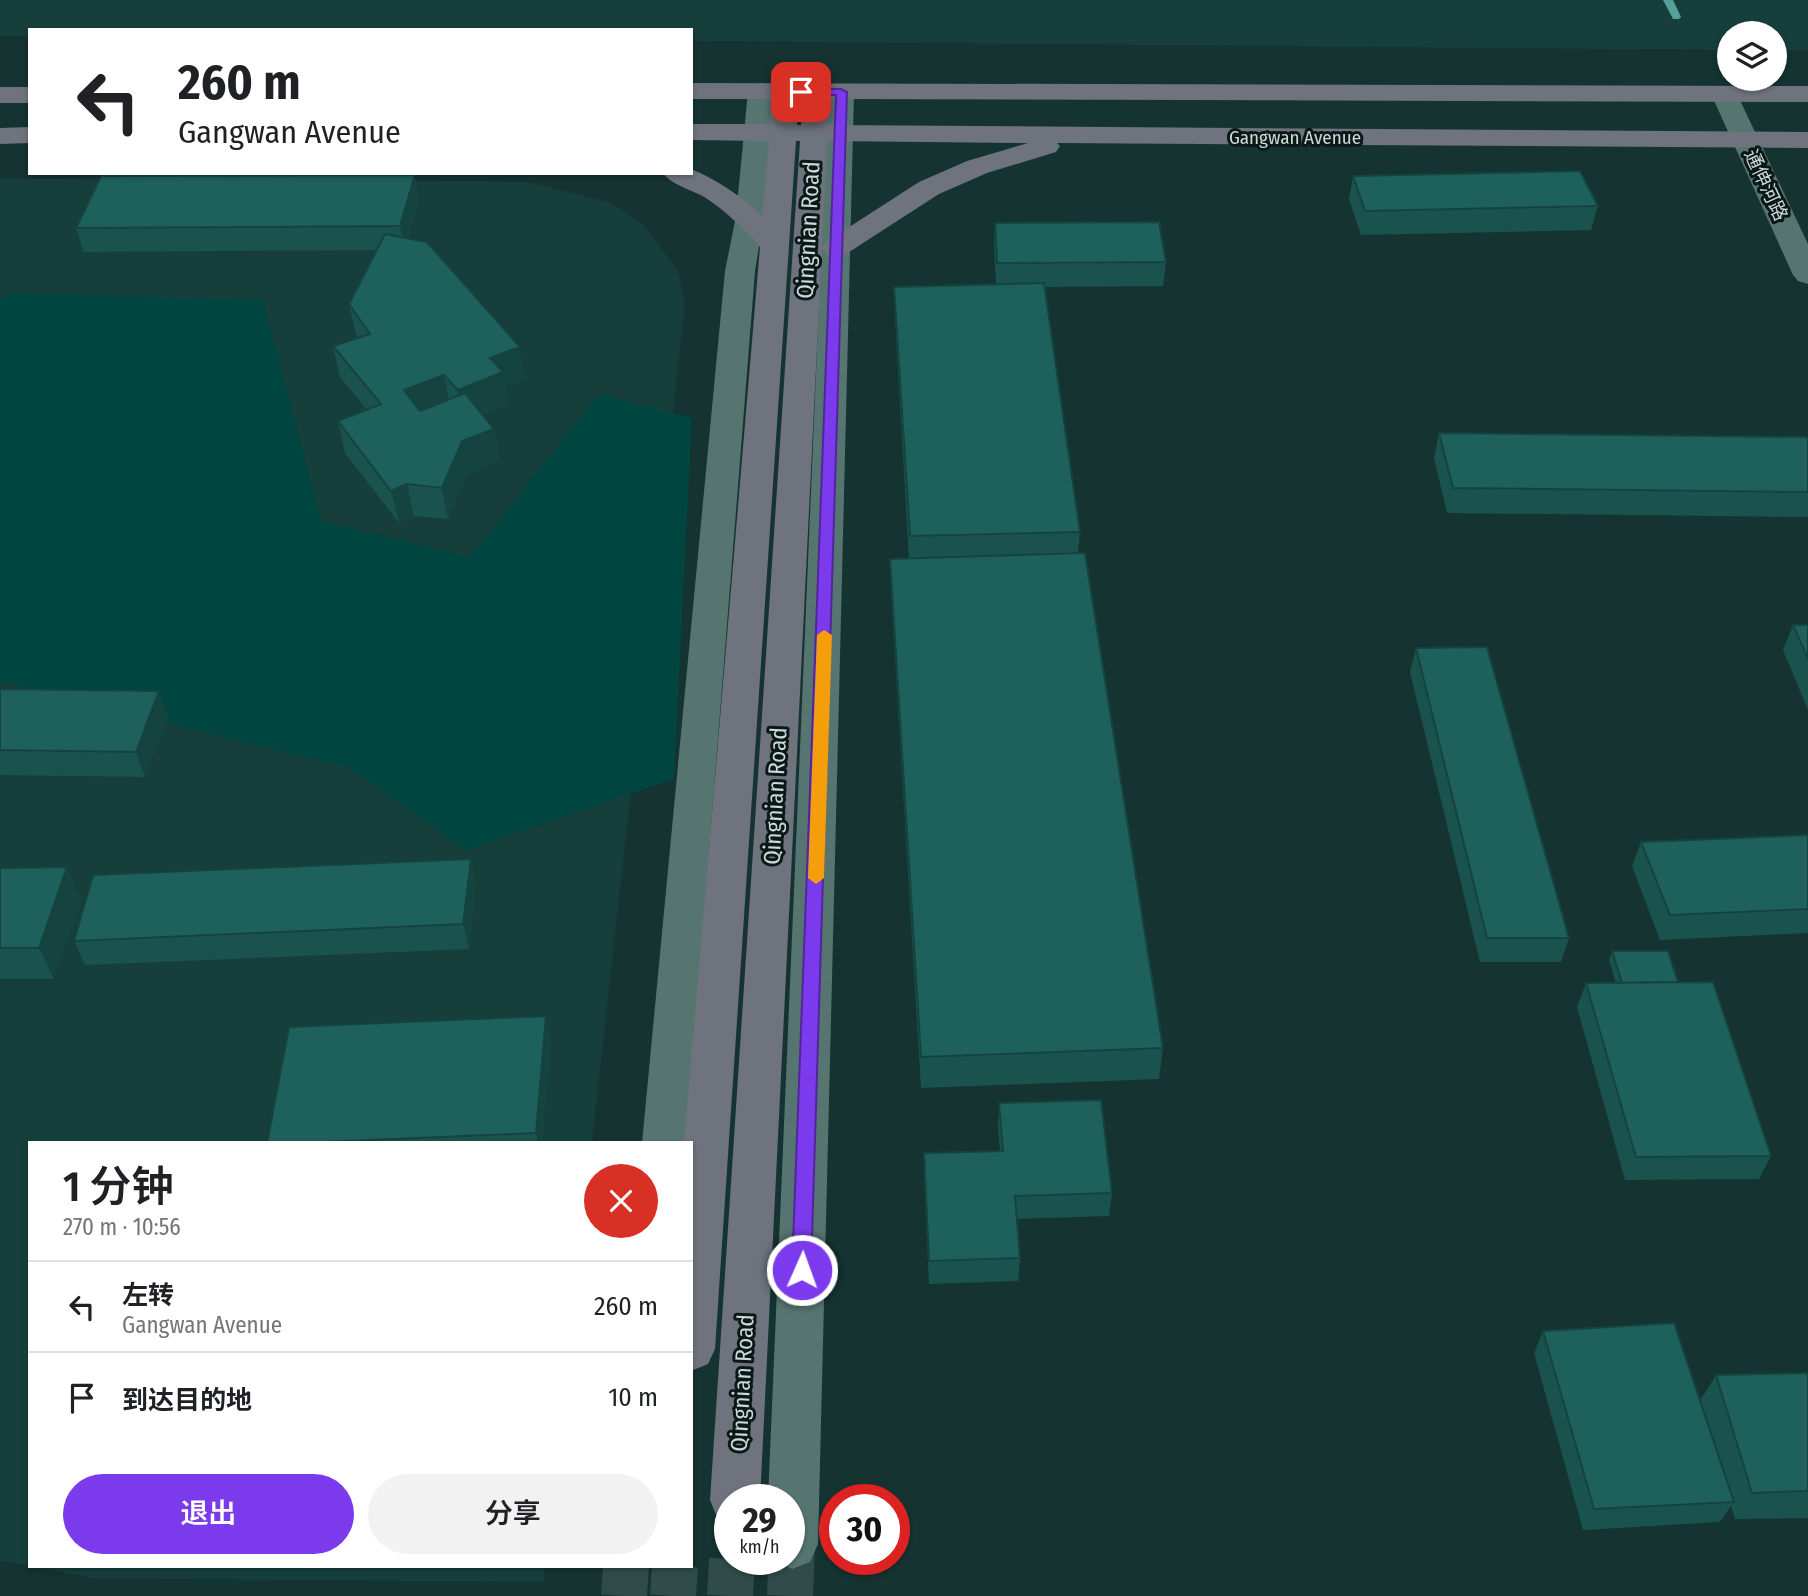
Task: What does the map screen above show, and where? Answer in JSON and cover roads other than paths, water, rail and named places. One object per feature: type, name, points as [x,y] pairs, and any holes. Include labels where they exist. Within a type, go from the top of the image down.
[{"type":"main road","name":"Gangwan Avenue","points":[[693,91],[1808,94]]},
{"type":"main road","points":[[0,95],[28,95]]},
{"type":"main road","name":"Gangwan Avenue","points":[[693,132],[1808,140]]},
{"type":"main road","name":"Qingnian Road","points":[[693,1322],[774,246],[769,133]]},
{"type":"main road","name":"Qingnian Road","points":[[736,1484],[826,133]]},
{"type":"main road","points":[[0,135],[28,135]]},
{"type":"main road","points":[[836,248],[929,188],[977,167],[1081,136]]},
{"type":"main road","points":[[681,175],[719,194],[750,216],[774,246]]},
{"type":"street","name":"Qingnian Road","points":[[664,1141],[740,271],[769,133],[774,91]]},
{"type":"street","name":"Qingnian Road","points":[[794,1484],[837,284],[826,133],[829,92]]},
{"type":"street","name":"通伸河路","points":[[1724,94],[1808,275]]},
{"type":"waterway","points":[[1668,0],[1676,17]]},
{"type":"tunnel","points":[[624,1596],[626,1568]]},
{"type":"tunnel","points":[[673,1596],[675,1568]]},
{"type":"tunnel","points":[[730,1596],[731,1575]]},
{"type":"tunnel","points":[[790,1596],[791,1575]]}]
